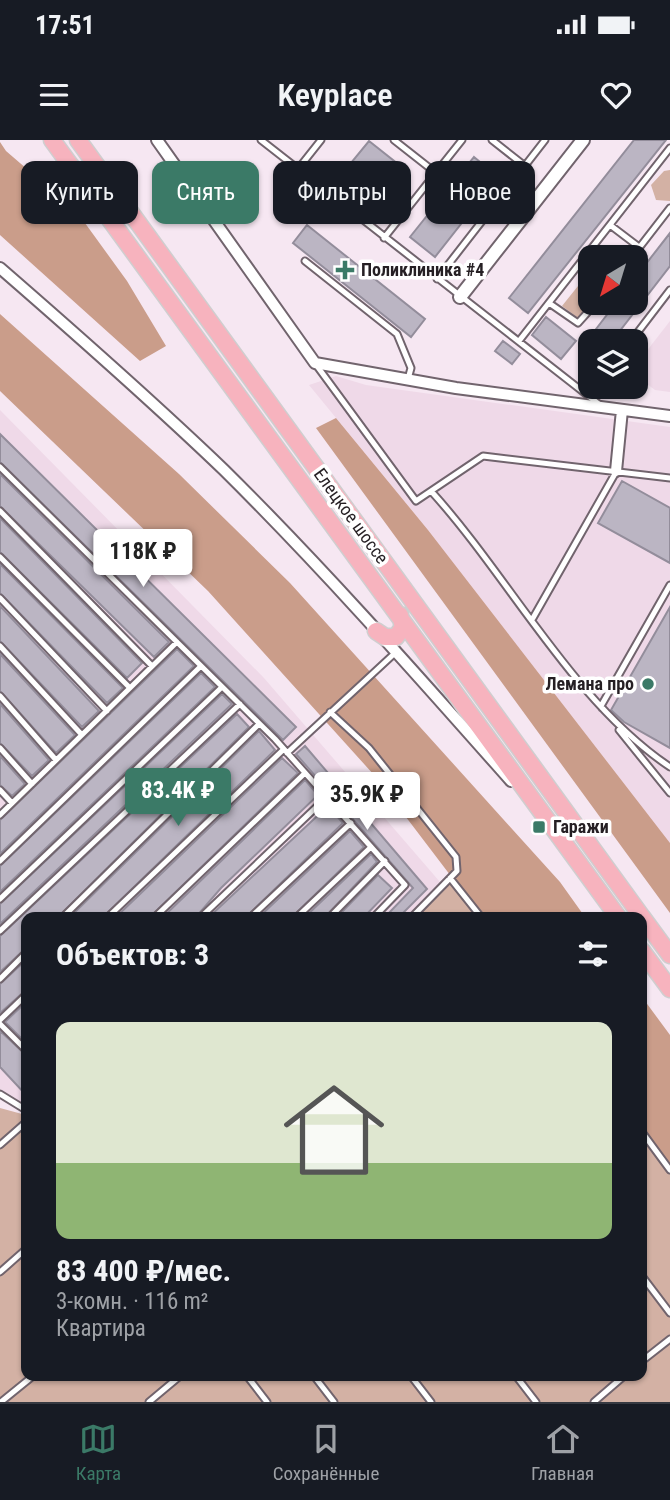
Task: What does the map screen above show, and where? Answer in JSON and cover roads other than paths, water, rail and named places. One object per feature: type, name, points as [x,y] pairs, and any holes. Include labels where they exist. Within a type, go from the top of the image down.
[{"type":"main road","name":"Елецкое шоссе","points":[[51,140],[614,912]]},
{"type":"main road","name":"Елецкое шоссе","points":[[78,140],[638,912]]},
{"type":"main road","points":[[376,631],[385,637],[396,637],[403,627],[400,615]]},
{"type":"main road","name":"Елецкое шоссе","points":[[647,924],[670,955]]},
{"type":"main road","points":[[647,958],[670,989]]},
{"type":"street","points":[[157,140],[315,363],[670,416]]},
{"type":"street","points":[[460,297],[583,140]]},
{"type":"street","points":[[0,268],[118,370],[225,471],[396,652],[552,828]]},
{"type":"street","points":[[616,471],[622,410]]},
{"type":"lane","points":[[261,140],[288,161]]},
{"type":"lane","points":[[304,161],[321,140]]},
{"type":"lane","points":[[394,140],[425,164]]},
{"type":"lane","points":[[445,161],[462,140]]},
{"type":"lane","points":[[492,140],[518,161]]},
{"type":"lane","points":[[528,161],[545,140]]},
{"type":"lane","points":[[596,245],[669,150]]},
{"type":"lane","points":[[384,238],[425,187]]},
{"type":"lane","points":[[641,245],[670,208]]},
{"type":"lane","points":[[367,224],[604,407]]},
{"type":"lane","points":[[437,279],[479,224]]},
{"type":"lane","points":[[610,225],[636,245]]},
{"type":"lane","points":[[305,261],[397,334],[411,368],[408,379]]},
{"type":"lane","points":[[519,341],[578,269]]},
{"type":"lane","points":[[640,329],[670,290]]},
{"type":"lane","points":[[549,303],[578,323],[585,315]]},
{"type":"lane","points":[[315,363],[412,498],[419,500],[483,456],[670,478]]},
{"type":"lane","points":[[0,467],[286,751],[385,861],[405,885],[379,912]]},
{"type":"lane","points":[[533,618],[616,471]]},
{"type":"lane","points":[[431,491],[670,793]]},
{"type":"lane","points":[[0,511],[152,666]]},
{"type":"lane","points":[[0,557],[130,688]]},
{"type":"lane","points":[[601,706],[670,585]]},
{"type":"lane","points":[[0,598],[107,711]]},
{"type":"lane","points":[[0,815],[177,642]]},
{"type":"lane","points":[[0,646],[82,735]]},
{"type":"lane","points":[[113,912],[396,652]]},
{"type":"lane","points":[[0,861],[201,666]]},
{"type":"lane","points":[[0,899],[222,687]]},
{"type":"lane","points":[[0,696],[56,760]]},
{"type":"lane","points":[[0,930],[240,704]]},
{"type":"lane","points":[[601,706],[629,735],[670,767]]},
{"type":"lane","points":[[330,712],[369,748],[456,857],[457,871],[417,912]]},
{"type":"lane","points":[[68,912],[259,724]]},
{"type":"lane","points":[[0,748],[32,784]]},
{"type":"lane","points":[[160,912],[305,773]]},
{"type":"lane","points":[[0,790],[12,803]]},
{"type":"lane","points":[[206,912],[327,797]]},
{"type":"lane","points":[[256,912],[351,823]]},
{"type":"lane","points":[[302,912],[371,847]]},
{"type":"lane","points":[[335,912],[385,861]]},
{"type":"lane","points":[[450,878],[477,912]]},
{"type":"lane","points":[[0,979],[21,958]]},
{"type":"lane","points":[[21,1000],[0,1022],[21,1045]]},
{"type":"lane","points":[[0,1094],[21,1107]]},
{"type":"lane","points":[[0,1144],[21,1126]]},
{"type":"lane","points":[[647,1139],[670,1170]]},
{"type":"lane","points":[[0,1272],[21,1253]]},
{"type":"lane","points":[[647,1282],[670,1312]]},
{"type":"lane","points":[[647,1357],[670,1339]]},
{"type":"lane","points":[[1,1402],[27,1381]]},
{"type":"lane","points":[[149,1402],[174,1381]]},
{"type":"lane","points":[[251,1381],[267,1402]]},
{"type":"lane","points":[[318,1381],[334,1402]]},
{"type":"lane","points":[[415,1381],[431,1402]]},
{"type":"lane","points":[[520,1381],[536,1402]]},
{"type":"lane","points":[[594,1402],[615,1381]]},
{"type":"place","name":"Поликлиника #4","points":[[345,270]]},
{"type":"place","name":"Лемана про","points":[[648,684]]},
{"type":"place","name":"Гаражи","points":[[539,827]]}]
